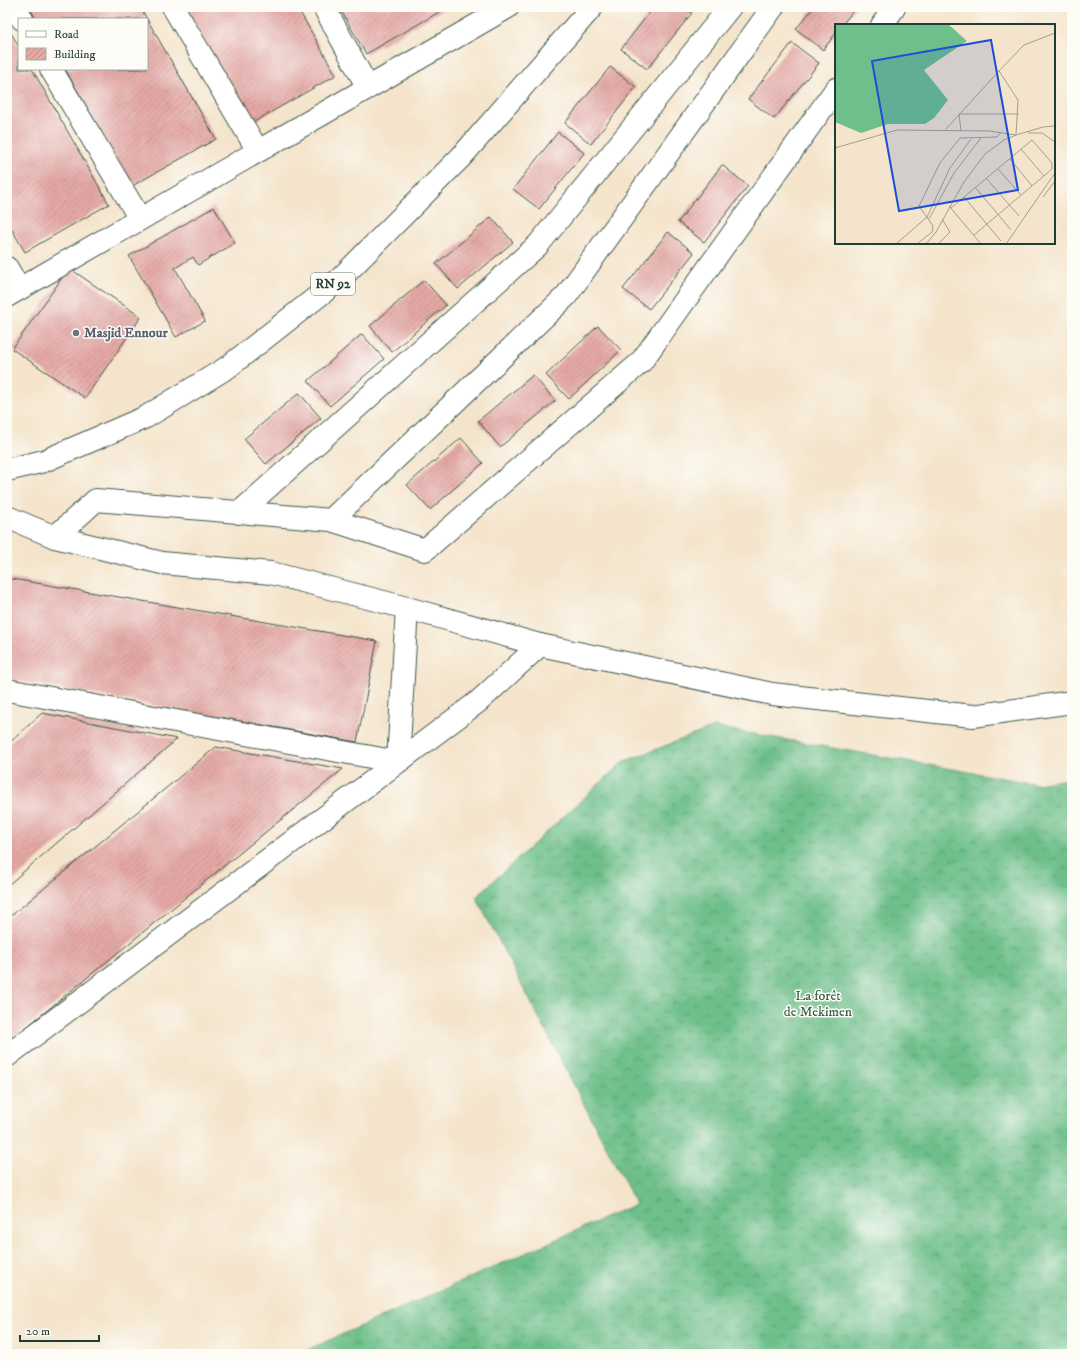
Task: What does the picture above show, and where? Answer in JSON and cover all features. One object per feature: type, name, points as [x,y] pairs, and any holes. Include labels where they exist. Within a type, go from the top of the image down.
[{"type":"street","points":[[15,7],[21,18]]},
{"type":"street","points":[[173,7],[258,151]]},
{"type":"street","points":[[324,7],[368,88]]},
{"type":"street","points":[[7,268],[13,292],[368,88],[483,13],[508,7]]},
{"type":"street","name":"RN 92","points":[[7,470],[44,461],[146,417],[228,366],[340,279],[462,156],[592,7]]},
{"type":"street","points":[[239,513],[538,245],[730,7]]},
{"type":"street","points":[[330,520],[566,296],[773,7]]},
{"type":"street","points":[[883,24],[894,8],[893,7]]},
{"type":"street","points":[[52,70],[140,219]]},
{"type":"street","points":[[55,537],[96,500],[330,520],[425,550],[641,362],[835,90]]},
{"type":"street","points":[[7,517],[55,537],[162,563],[271,574],[407,608],[540,645],[772,694],[973,716],[1072,702]]},
{"type":"street","points":[[398,762],[407,608]]},
{"type":"street","points":[[7,1056],[398,762],[478,700],[540,645]]},
{"type":"street","points":[[7,690],[398,762]]},
{"type":"green space","name":"La forêt de Mekimen","points":[[714,727],[1037,784],[1072,778],[1072,1354],[298,1354],[636,1204],[476,897],[623,762]]},
{"type":"building","points":[[29,7],[140,7],[146,18],[35,18]]},
{"type":"building","points":[[186,7],[297,7],[336,75],[252,123]]},
{"type":"building","points":[[339,7],[448,7],[366,54]]},
{"type":"building","points":[[654,7],[684,7],[692,13],[647,69],[621,49]]},
{"type":"building","points":[[814,7],[856,7],[843,24],[835,24],[835,34],[823,50],[796,29]]},
{"type":"building","points":[[148,21],[216,139],[132,186],[66,70],[148,70]]},
{"type":"building","points":[[7,26],[18,45],[18,70],[33,70],[109,204],[25,252],[7,221]]},
{"type":"building","points":[[792,43],[819,63],[774,119],[748,99]]},
{"type":"building","points":[[610,67],[636,87],[591,144],[565,123]]},
{"type":"building","points":[[558,132],[584,153],[539,209],[513,189]]},
{"type":"building","points":[[722,165],[748,186],[704,242],[678,222]]},
{"type":"building","points":[[214,207],[235,243],[198,265],[193,257],[175,268],[205,321],[176,337],[129,256]]},
{"type":"building","points":[[491,217],[513,242],[458,289],[436,264]]},
{"type":"building","points":[[668,232],[694,253],[649,309],[623,289]]},
{"type":"building","name":"Masjid Ennour","points":[[69,268],[141,317],[85,398],[12,349]]},
{"type":"building","points":[[424,280],[446,305],[392,352],[370,326]]},
{"type":"building","points":[[598,326],[621,350],[569,399],[546,375]]},
{"type":"building","points":[[362,334],[384,359],[330,406],[308,381]]},
{"type":"building","points":[[533,375],[555,401],[500,447],[478,421]]},
{"type":"building","points":[[299,393],[321,418],[266,464],[244,439]]},
{"type":"building","points":[[461,438],[483,463],[430,510],[407,485]]},
{"type":"building","points":[[7,578],[377,641],[357,742],[7,679]]},
{"type":"building","points":[[42,713],[177,739],[7,886],[7,745]]},
{"type":"building","points":[[216,747],[343,769],[7,1043],[7,919]]},
{"type":"place","name":"Masjid Ennour","points":[[76,333]]}]
